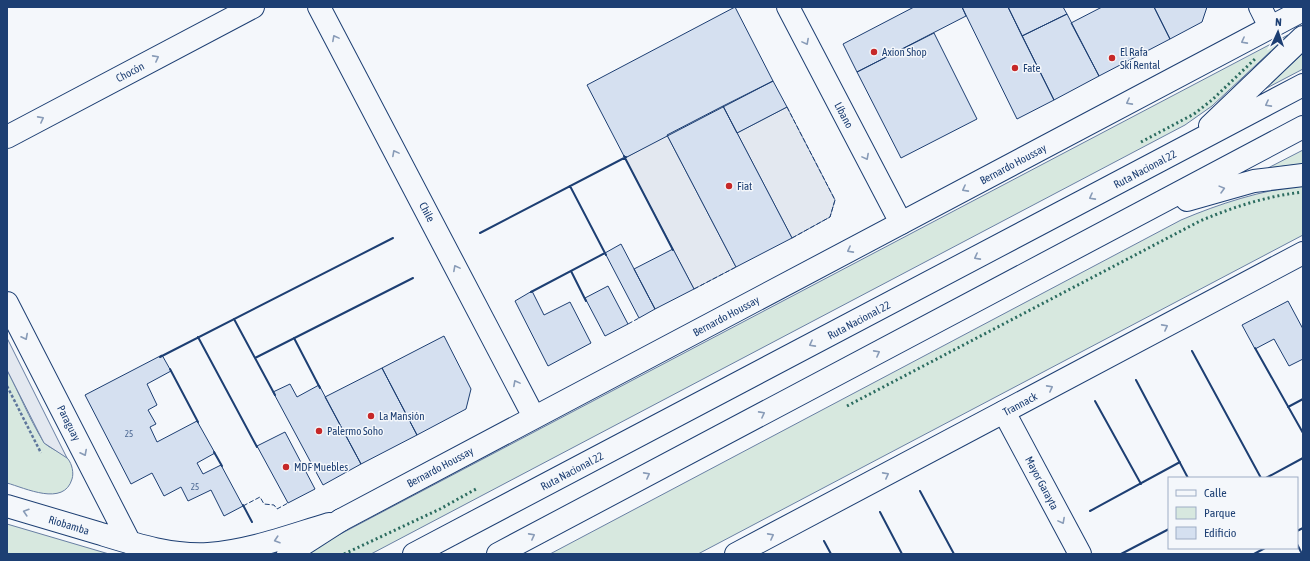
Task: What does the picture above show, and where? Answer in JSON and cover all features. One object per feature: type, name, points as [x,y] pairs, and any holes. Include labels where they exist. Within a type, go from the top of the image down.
[{"type":"street","name":"Chocón","points":[[7,137],[253,7]]},
{"type":"street","name":"Chile","points":[[319,7],[534,417]]},
{"type":"street","name":"Líbano","points":[[788,7],[901,223]]},
{"type":"street","points":[[1260,7],[1270,27]]},
{"type":"street","name":"Bernardo Houssay","points":[[130,543],[153,550],[207,554],[261,546],[341,520],[1303,10]]},
{"type":"street","points":[[1190,145],[1303,37]]},
{"type":"street","name":"Ruta Nacional 22","points":[[414,554],[1303,85]]},
{"type":"street","points":[[498,554],[1303,127]]},
{"type":"street","points":[[1131,218],[1228,187],[1254,181],[1303,175]]},
{"type":"street","name":"Trannack","points":[[736,554],[1303,254]]},
{"type":"street","name":"Paraguay","points":[[7,303],[130,543]]},
{"type":"street","name":"Mayor Garayta","points":[[1004,412],[1080,554]]},
{"type":"street","name":"Riobamba","points":[[7,506],[130,543]]},
{"type":"street","points":[[288,554],[341,520]]},
{"type":"path","points":[[7,386],[41,453]]},
{"type":"green space","points":[[1288,35],[1212,106],[1185,125],[371,554],[306,554],[329,540]]},
{"type":"green space","points":[[1303,53],[1303,69],[1263,90]]},
{"type":"green space","points":[[1303,150],[1303,164],[1268,168]]},
{"type":"green space","points":[[1303,185],[1303,235],[698,554],[550,554],[1181,220],[1241,198]]},
{"type":"green space","points":[[7,370],[45,444],[65,456],[71,463],[73,477],[68,487],[61,492],[53,494],[43,493],[7,483]]},
{"type":"green space","points":[[7,524],[109,554],[7,554]]},
{"type":"shaded area","points":[[787,107],[835,200],[830,217],[792,238],[737,133]]},
{"type":"shaded area","points":[[667,135],[736,267],[694,289],[625,158]]},
{"type":"shaded area","points":[[7,338],[67,458],[44,443],[7,370]]},
{"type":"building","points":[[735,7],[773,81],[625,158],[587,85]]},
{"type":"building","points":[[914,7],[962,7],[966,16],[857,72],[843,44]]},
{"type":"building","name":"Fate","points":[[962,7],[1008,7],[1054,100],[1017,119]]},
{"type":"building","points":[[1008,7],[1063,7],[1067,14],[1022,36]]},
{"type":"building","name":"El Rafa Ski Rental","points":[[1102,7],[1154,7],[1170,39],[1099,76],[1071,23]]},
{"type":"building","points":[[1154,7],[1207,7],[1202,22],[1170,39]]},
{"type":"building","points":[[1067,14],[1099,76],[1054,100],[1022,36]]},
{"type":"building","points":[[934,33],[977,119],[901,158],[857,72]]},
{"type":"building","points":[[773,81],[787,107],[737,133],[723,106]]},
{"type":"building","name":"Fiat","points":[[723,106],[792,238],[736,267],[667,135]]},
{"type":"building","points":[[621,244],[655,309],[639,318],[605,253]]},
{"type":"building","points":[[673,249],[694,289],[655,309],[634,269]]},
{"type":"building","points":[[608,286],[628,324],[605,336],[585,298]]},
{"type":"building","points":[[532,291],[544,315],[570,302],[591,343],[548,366],[515,301]]},
{"type":"building","points":[[1288,301],[1303,329],[1303,359],[1289,366],[1274,339],[1255,349],[1242,325]]},
{"type":"building","points":[[444,336],[471,389],[466,409],[417,435],[382,368]]},
{"type":"building","points":[[162,355],[171,371],[147,384],[157,405],[148,410],[156,424],[150,427],[157,442],[197,421],[215,453],[197,463],[203,474],[221,465],[243,506],[224,516],[211,490],[188,501],[181,487],[164,496],[152,473],[131,484],[85,395]]},
{"type":"building","name":"La Mansión","points":[[382,368],[417,435],[361,464],[325,397]]},
{"type":"building","name":"Palermo Soho","points":[[290,384],[297,397],[319,385],[361,464],[323,485],[273,392]]},
{"type":"building","name":"MDF Muebles","points":[[285,432],[315,489],[288,503],[257,446]]},
{"type":"hedge","points":[[1141,142],[1194,114],[1212,100],[1256,58]]},
{"type":"hedge","points":[[847,406],[1200,221],[1250,203],[1276,196],[1303,192]]},
{"type":"hedge","points":[[344,554],[440,509],[476,489]]},
{"type":"fence","points":[[787,107],[835,200],[830,217],[792,238]]},
{"type":"fence","points":[[694,289],[736,267]]},
{"type":"fence","points":[[628,324],[639,318]]},
{"type":"fence","points":[[243,506],[260,497],[264,504],[274,505],[277,509],[288,503]]},
{"type":"wall","points":[[624,156],[673,250]]},
{"type":"wall","points":[[480,233],[626,157]]},
{"type":"wall","points":[[570,186],[606,255]]},
{"type":"wall","points":[[160,357],[393,238]]},
{"type":"wall","points":[[531,292],[605,253]]},
{"type":"wall","points":[[571,271],[586,301]]},
{"type":"wall","points":[[255,358],[413,278]]},
{"type":"wall","points":[[234,319],[275,395]]},
{"type":"wall","points":[[198,337],[257,447]]},
{"type":"wall","points":[[294,338],[320,388]]},
{"type":"wall","points":[[1255,348],[1303,433]]},
{"type":"wall","points":[[1192,351],[1260,477]]},
{"type":"wall","points":[[170,369],[198,422]]},
{"type":"wall","points":[[1136,380],[1187,477]]},
{"type":"wall","points":[[1288,407],[1303,399]]},
{"type":"wall","points":[[1095,401],[1141,484]]},
{"type":"wall","points":[[214,452],[222,466]]},
{"type":"wall","points":[[1268,477],[1303,458]]},
{"type":"wall","points":[[1090,511],[1180,462]]},
{"type":"wall","points":[[920,491],[954,554]]},
{"type":"wall","points":[[243,505],[252,522]]},
{"type":"wall","points":[[880,512],[902,554]]},
{"type":"wall","points":[[1298,530],[1303,528]]},
{"type":"wall","points":[[1121,554],[1168,530]]},
{"type":"wall","points":[[824,541],[831,554]]},
{"type":"wall","points":[[1298,546],[1302,554]]},
{"type":"wall","points":[[1254,554],[1263,549]]},
{"type":"place","name":"Axion Shop","points":[[874,52]]},
{"type":"place","name":"El Rafa Ski Rental","points":[[1112,58]]},
{"type":"place","name":"Fate","points":[[1015,68]]},
{"type":"place","name":"Fiat","points":[[729,186]]},
{"type":"place","name":"La Mansión","points":[[371,416]]},
{"type":"place","name":"Palermo Soho","points":[[319,431]]},
{"type":"place","name":"MDF Muebles","points":[[286,467]]}]
